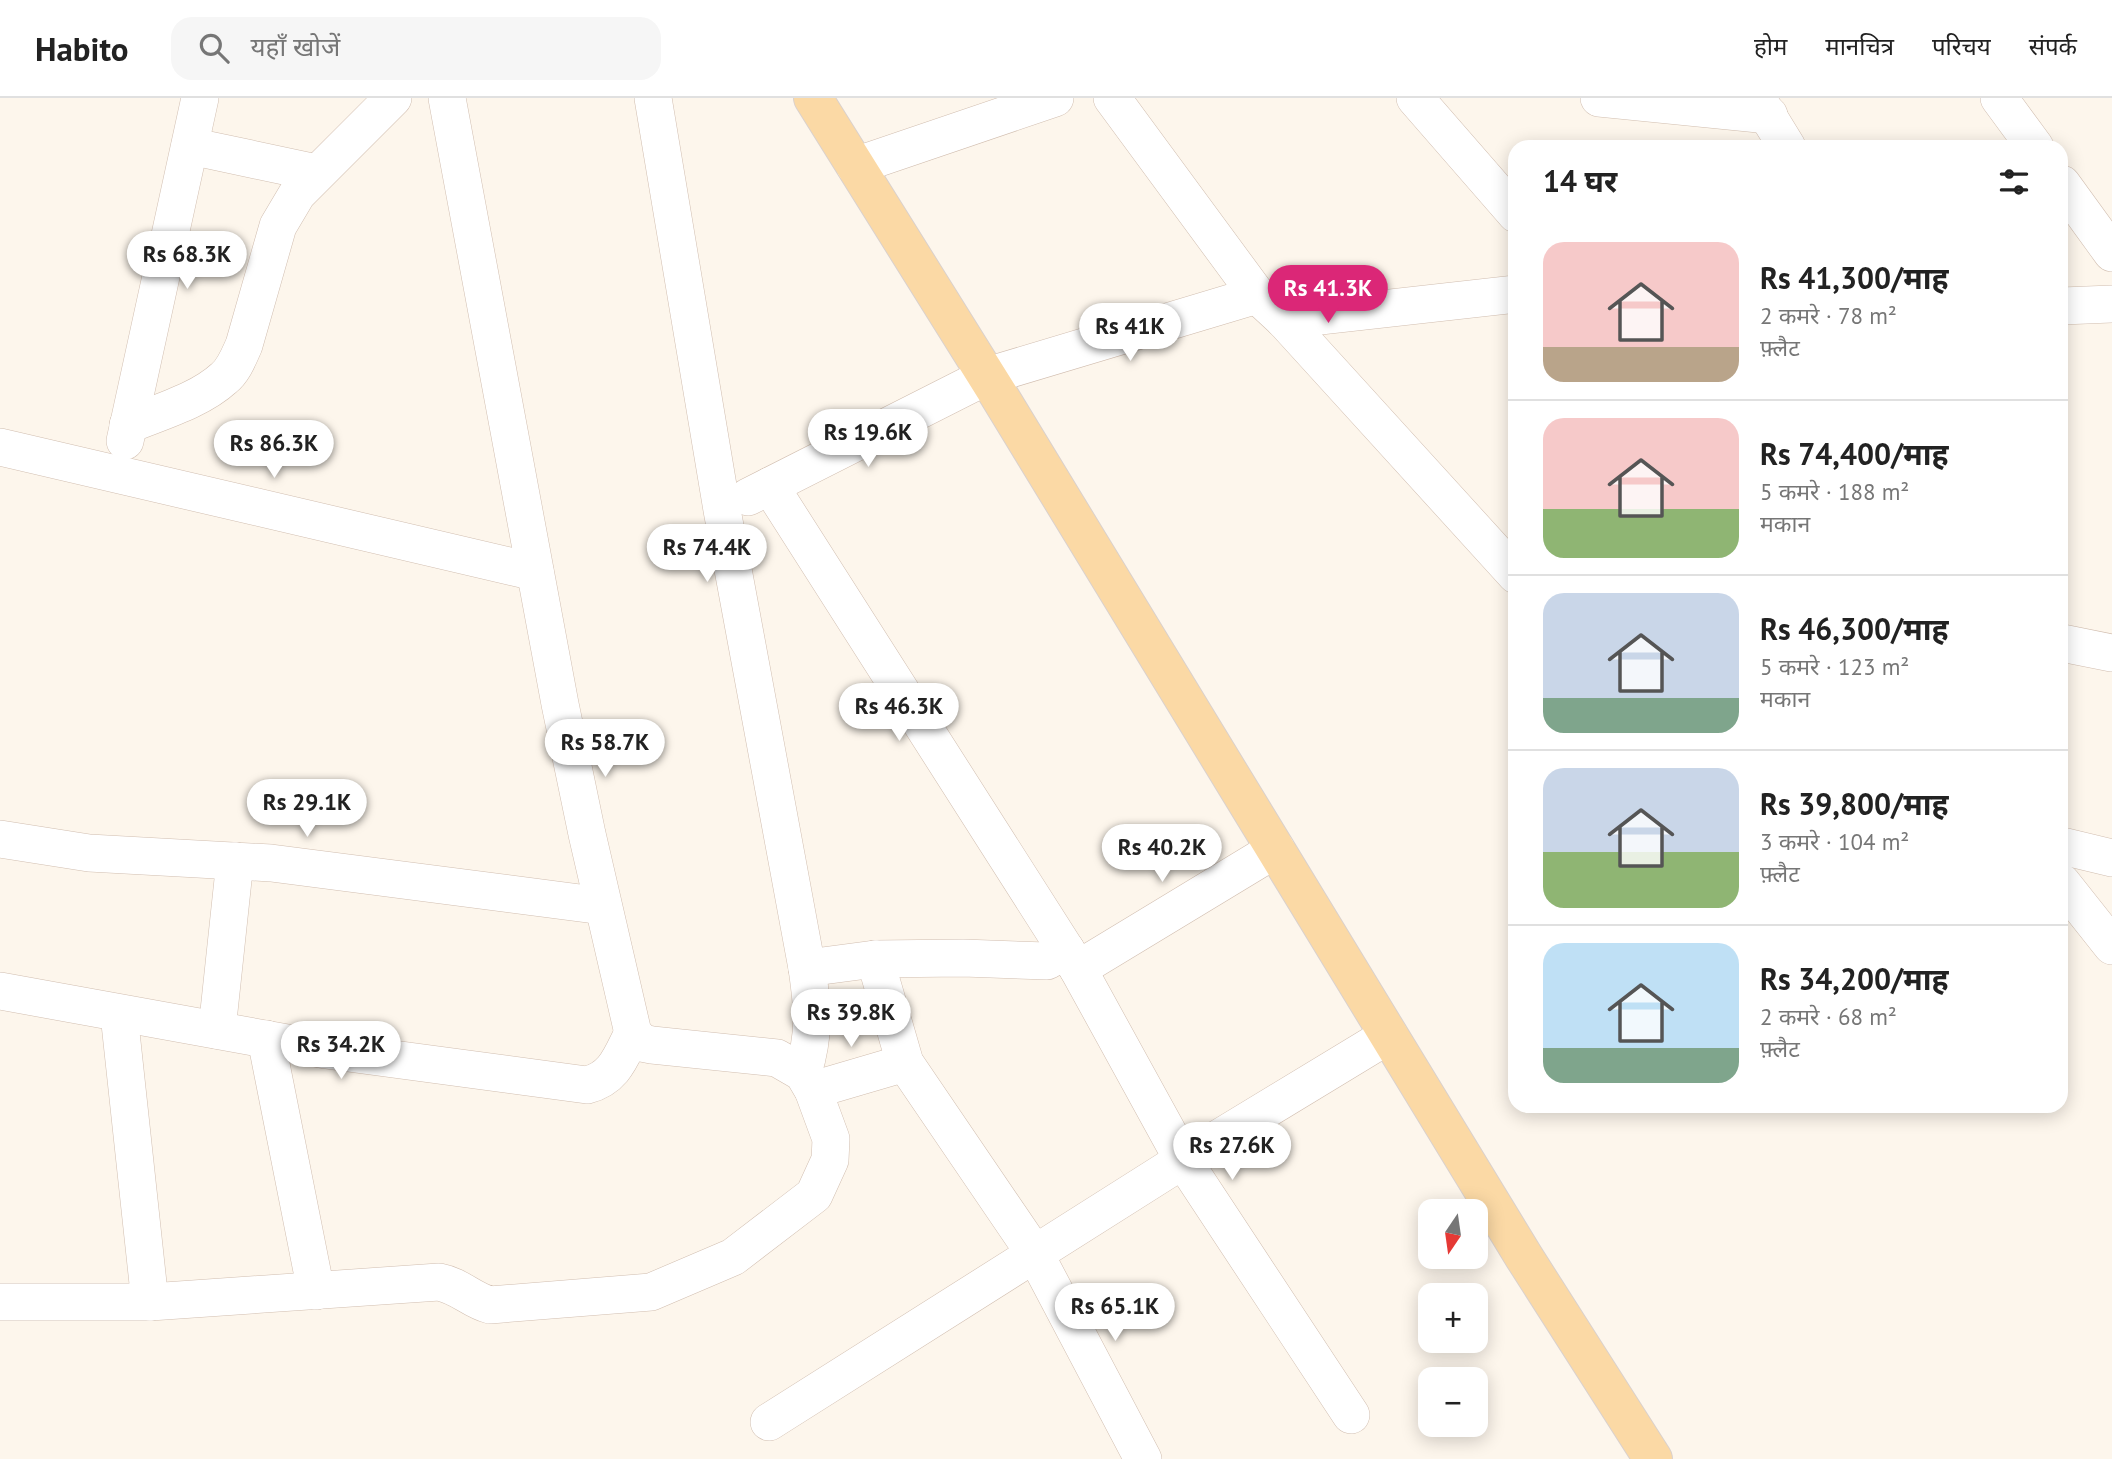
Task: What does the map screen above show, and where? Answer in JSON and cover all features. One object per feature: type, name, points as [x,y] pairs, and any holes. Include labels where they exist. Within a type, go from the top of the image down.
[{"type":"main road","points":[[813,98],[987,376],[1524,1257],[1653,1459]]},
{"type":"street","points":[[119,473],[200,98]]},
{"type":"street","points":[[128,425],[200,394],[225,378],[244,345],[278,226],[297,194],[393,98]]},
{"type":"street","points":[[447,98],[565,728],[633,1033],[642,1043],[652,1045],[777,1058],[808,1081],[905,1063]]},
{"type":"street","points":[[0,1302],[150,1302],[439,1282],[452,1284],[490,1305],[651,1292],[733,1257],[814,1195],[830,1160],[831,1139],[808,1081],[813,1013],[807,968],[722,510],[653,98]]},
{"type":"street","points":[[855,166],[1055,98]]},
{"type":"street","points":[[1112,98],[1257,295],[1499,540],[1508,559]]},
{"type":"street","points":[[1415,98],[1508,205]]},
{"type":"street","points":[[1599,98],[1763,106],[1783,140]]},
{"type":"street","points":[[1999,98],[2030,140]]},
{"type":"street","points":[[190,146],[317,173]]},
{"type":"street","points":[[2068,192],[2112,253]]},
{"type":"street","points":[[722,510],[987,376],[1257,295]]},
{"type":"street","points":[[1284,320],[1508,295]]},
{"type":"street","points":[[2068,306],[2112,304]]},
{"type":"street","points":[[0,447],[535,572]]},
{"type":"street","points":[[770,486],[1072,960],[1183,1160],[1351,1415]]},
{"type":"street","points":[[2068,644],[2112,653]]},
{"type":"street","points":[[0,839],[89,853],[271,863],[603,906]]},
{"type":"street","points":[[2068,848],[2112,859]]},
{"type":"street","points":[[807,968],[876,959],[964,958],[1028,962],[1072,960],[1276,849]]},
{"type":"street","points":[[217,1030],[235,861]]},
{"type":"street","points":[[2068,891],[2112,946]]},
{"type":"street","points":[[876,959],[905,1063],[1035,1254],[1143,1459]]},
{"type":"street","points":[[0,991],[326,1050],[587,1084],[601,1082],[612,1072],[633,1033]]},
{"type":"street","points":[[119,1014],[150,1302]]},
{"type":"street","points":[[769,1422],[1183,1160],[1389,1035]]},
{"type":"street","points":[[266,1039],[316,1291]]}]
